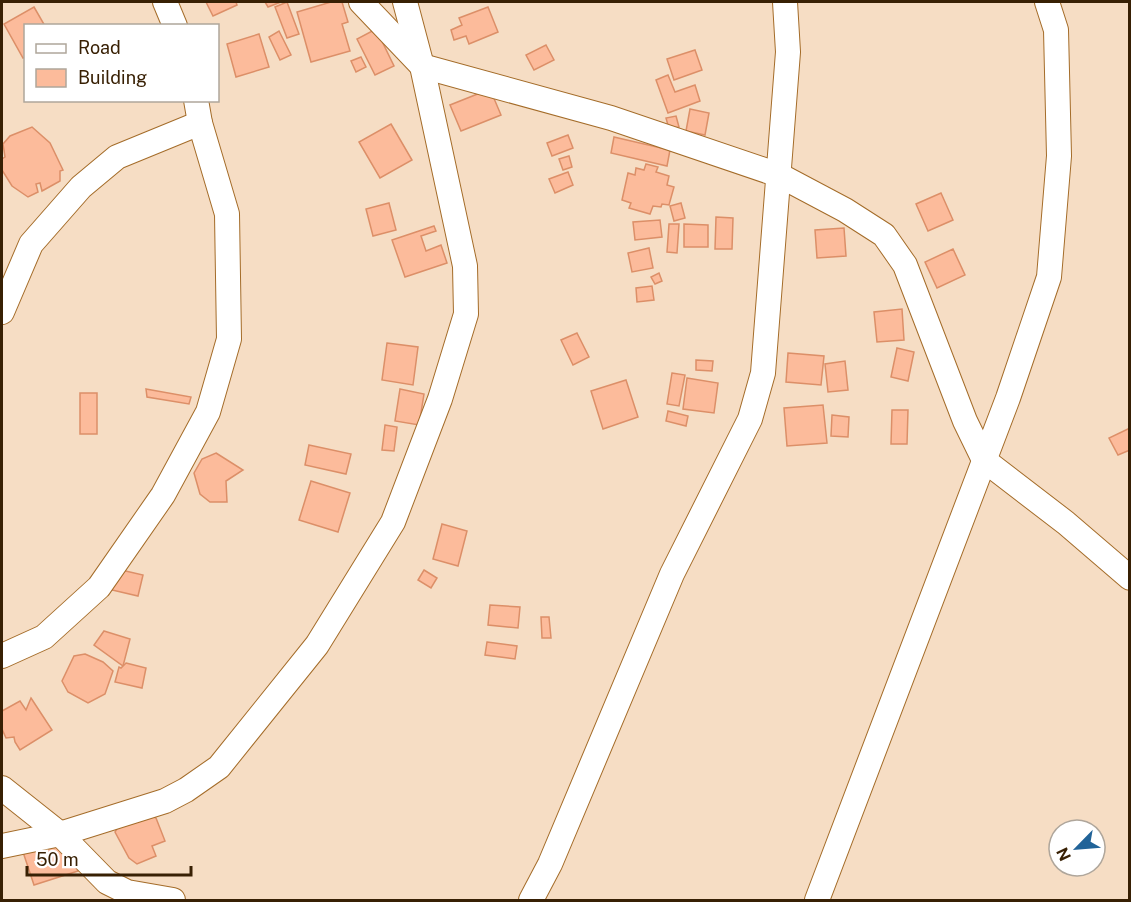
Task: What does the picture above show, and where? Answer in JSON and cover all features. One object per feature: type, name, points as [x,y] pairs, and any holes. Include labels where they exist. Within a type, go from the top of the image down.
[{"type":"street","points":[[165,2],[174,24]]},
{"type":"street","points":[[361,2],[422,66],[611,118],[779,175],[845,210],[884,235],[905,265],[965,421],[984,460],[1066,523],[1130,578]]},
{"type":"street","points":[[2,846],[60,834],[165,801],[186,790],[219,767],[317,645],[393,522],[440,399],[466,314],[465,266],[422,66],[405,2]]},
{"type":"street","points":[[531,900],[550,864],[672,574],[750,419],[763,373],[788,52],[785,2]]},
{"type":"street","points":[[817,900],[1008,398],[1049,277],[1059,156],[1056,30],[1047,2]]},
{"type":"street","points":[[2,312],[31,244],[81,187],[117,156],[198,112],[227,214],[228,339],[208,412],[163,495],[99,587],[44,637],[2,656]]},
{"type":"street","points":[[2,788],[60,834],[107,882],[127,892],[173,900]]},
{"type":"building","points":[[206,2],[236,2],[237,5],[213,16]]},
{"type":"building","points":[[265,2],[281,2],[268,7]]},
{"type":"building","points":[[287,2],[299,34],[287,38],[275,7]]},
{"type":"building","points":[[331,2],[342,2],[348,22],[342,24],[350,51],[311,62],[297,12]]},
{"type":"building","points":[[34,7],[44,24],[24,24],[23,58],[4,24]]},
{"type":"building","points":[[488,7],[498,32],[469,44],[466,36],[454,40],[451,30],[462,25],[459,18]]},
{"type":"building","points":[[376,29],[394,66],[375,75],[357,39]]},
{"type":"building","points":[[279,31],[291,55],[280,60],[269,37]]},
{"type":"building","points":[[259,34],[269,67],[236,77],[227,44]]},
{"type":"building","points":[[546,45],[554,60],[534,70],[526,55]]},
{"type":"building","points":[[695,50],[702,70],[674,80],[667,59]]},
{"type":"building","points":[[361,57],[366,67],[356,72],[351,61]]},
{"type":"building","points":[[668,75],[675,92],[695,85],[700,101],[668,113],[656,80]]},
{"type":"building","points":[[490,89],[501,115],[461,131],[450,105]]},
{"type":"building","points":[[690,109],[709,113],[705,135],[686,131]]},
{"type":"building","points":[[676,116],[679,127],[669,129],[666,118]]},
{"type":"building","points":[[391,124],[412,160],[380,178],[359,142]]},
{"type":"building","points":[[32,127],[50,143],[63,170],[60,171],[60,181],[42,191],[40,183],[36,184],[38,192],[28,197],[12,186],[2,170],[2,159],[5,157],[3,144],[10,136]]},
{"type":"building","points":[[568,135],[573,148],[552,156],[547,143]]},
{"type":"building","points":[[614,137],[670,150],[667,166],[611,153]]},
{"type":"building","points":[[569,156],[572,167],[563,170],[559,159]]},
{"type":"building","points":[[646,164],[658,167],[656,172],[669,176],[667,185],[674,187],[669,205],[653,206],[650,214],[629,208],[631,203],[622,200],[628,173],[635,175],[636,168],[644,170]]},
{"type":"building","points":[[568,172],[573,185],[555,193],[549,179]]},
{"type":"building","points":[[941,193],[953,220],[928,231],[916,204]]},
{"type":"building","points":[[389,203],[396,230],[373,236],[366,209]]},
{"type":"building","points":[[681,203],[685,218],[674,221],[670,206]]},
{"type":"building","points":[[716,217],[733,218],[732,249],[715,249]]},
{"type":"building","points":[[660,220],[662,237],[635,240],[633,222]]},
{"type":"building","points":[[669,224],[679,224],[677,253],[667,252]]},
{"type":"building","points":[[684,224],[708,225],[708,247],[684,247]]},
{"type":"building","points":[[434,226],[436,231],[421,236],[426,251],[441,245],[447,263],[405,277],[392,240]]},
{"type":"building","points":[[844,228],[846,256],[817,258],[815,230]]},
{"type":"building","points":[[649,248],[653,268],[632,272],[628,253]]},
{"type":"building","points":[[953,249],[965,275],[937,288],[925,262]]},
{"type":"building","points":[[659,273],[662,281],[655,284],[651,277]]},
{"type":"building","points":[[652,286],[654,300],[637,302],[636,288]]},
{"type":"building","points":[[902,309],[904,340],[877,342],[874,312]]},
{"type":"building","points":[[577,333],[589,357],[573,365],[561,340]]},
{"type":"building","points":[[387,343],[418,347],[413,385],[382,380]]},
{"type":"building","points":[[897,348],[914,352],[908,381],[891,377]]},
{"type":"building","points":[[788,353],[824,356],[821,385],[786,382]]},
{"type":"building","points":[[696,360],[713,361],[712,371],[696,370]]},
{"type":"building","points":[[845,361],[848,390],[828,392],[825,364]]},
{"type":"building","points":[[672,373],[685,375],[679,406],[667,404]]},
{"type":"building","points":[[687,378],[718,383],[714,413],[683,409]]},
{"type":"building","points":[[626,380],[638,417],[603,429],[591,391]]},
{"type":"building","points":[[146,389],[191,397],[189,404],[147,397]]},
{"type":"building","points":[[400,389],[424,394],[419,425],[395,421]]},
{"type":"building","points":[[80,393],[97,393],[97,434],[80,434]]},
{"type":"building","points":[[823,405],[827,443],[787,446],[784,408]]},
{"type":"building","points":[[892,410],[908,410],[907,444],[891,444]]},
{"type":"building","points":[[668,411],[688,416],[686,426],[666,421]]},
{"type":"building","points":[[832,415],[849,417],[848,437],[831,436]]},
{"type":"building","points":[[385,425],[397,427],[394,451],[382,450]]},
{"type":"building","points":[[1130,428],[1130,450],[1118,455],[1109,438]]},
{"type":"building","points":[[309,445],[351,454],[346,474],[305,465]]},
{"type":"building","points":[[216,453],[243,470],[226,481],[227,502],[210,502],[200,494],[194,473],[202,459]]},
{"type":"building","points":[[311,481],[350,493],[338,532],[299,520]]},
{"type":"building","points":[[442,524],[467,531],[458,566],[433,559]]},
{"type":"building","points":[[117,569],[143,575],[138,596],[112,590]]},
{"type":"building","points":[[424,570],[437,578],[431,588],[418,580]]},
{"type":"building","points":[[490,605],[520,607],[518,628],[488,625]]},
{"type":"building","points":[[541,617],[549,617],[551,638],[542,638]]},
{"type":"building","points":[[104,631],[130,639],[123,666],[94,645]]},
{"type":"building","points":[[487,642],[517,646],[515,659],[485,655]]},
{"type":"building","points":[[85,654],[103,662],[113,671],[105,694],[88,703],[68,692],[62,681],[74,656]]},
{"type":"building","points":[[126,663],[146,668],[142,688],[115,682],[119,667],[121,668]]},
{"type":"building","points":[[31,698],[52,730],[20,750],[14,737],[6,738],[2,729],[2,711],[20,701],[26,710]]},
{"type":"building","points":[[145,813],[156,818],[165,841],[152,846],[156,856],[137,864],[129,858],[115,832],[122,820]]},
{"type":"building","points":[[59,838],[70,845],[78,871],[34,885],[22,849]]}]
